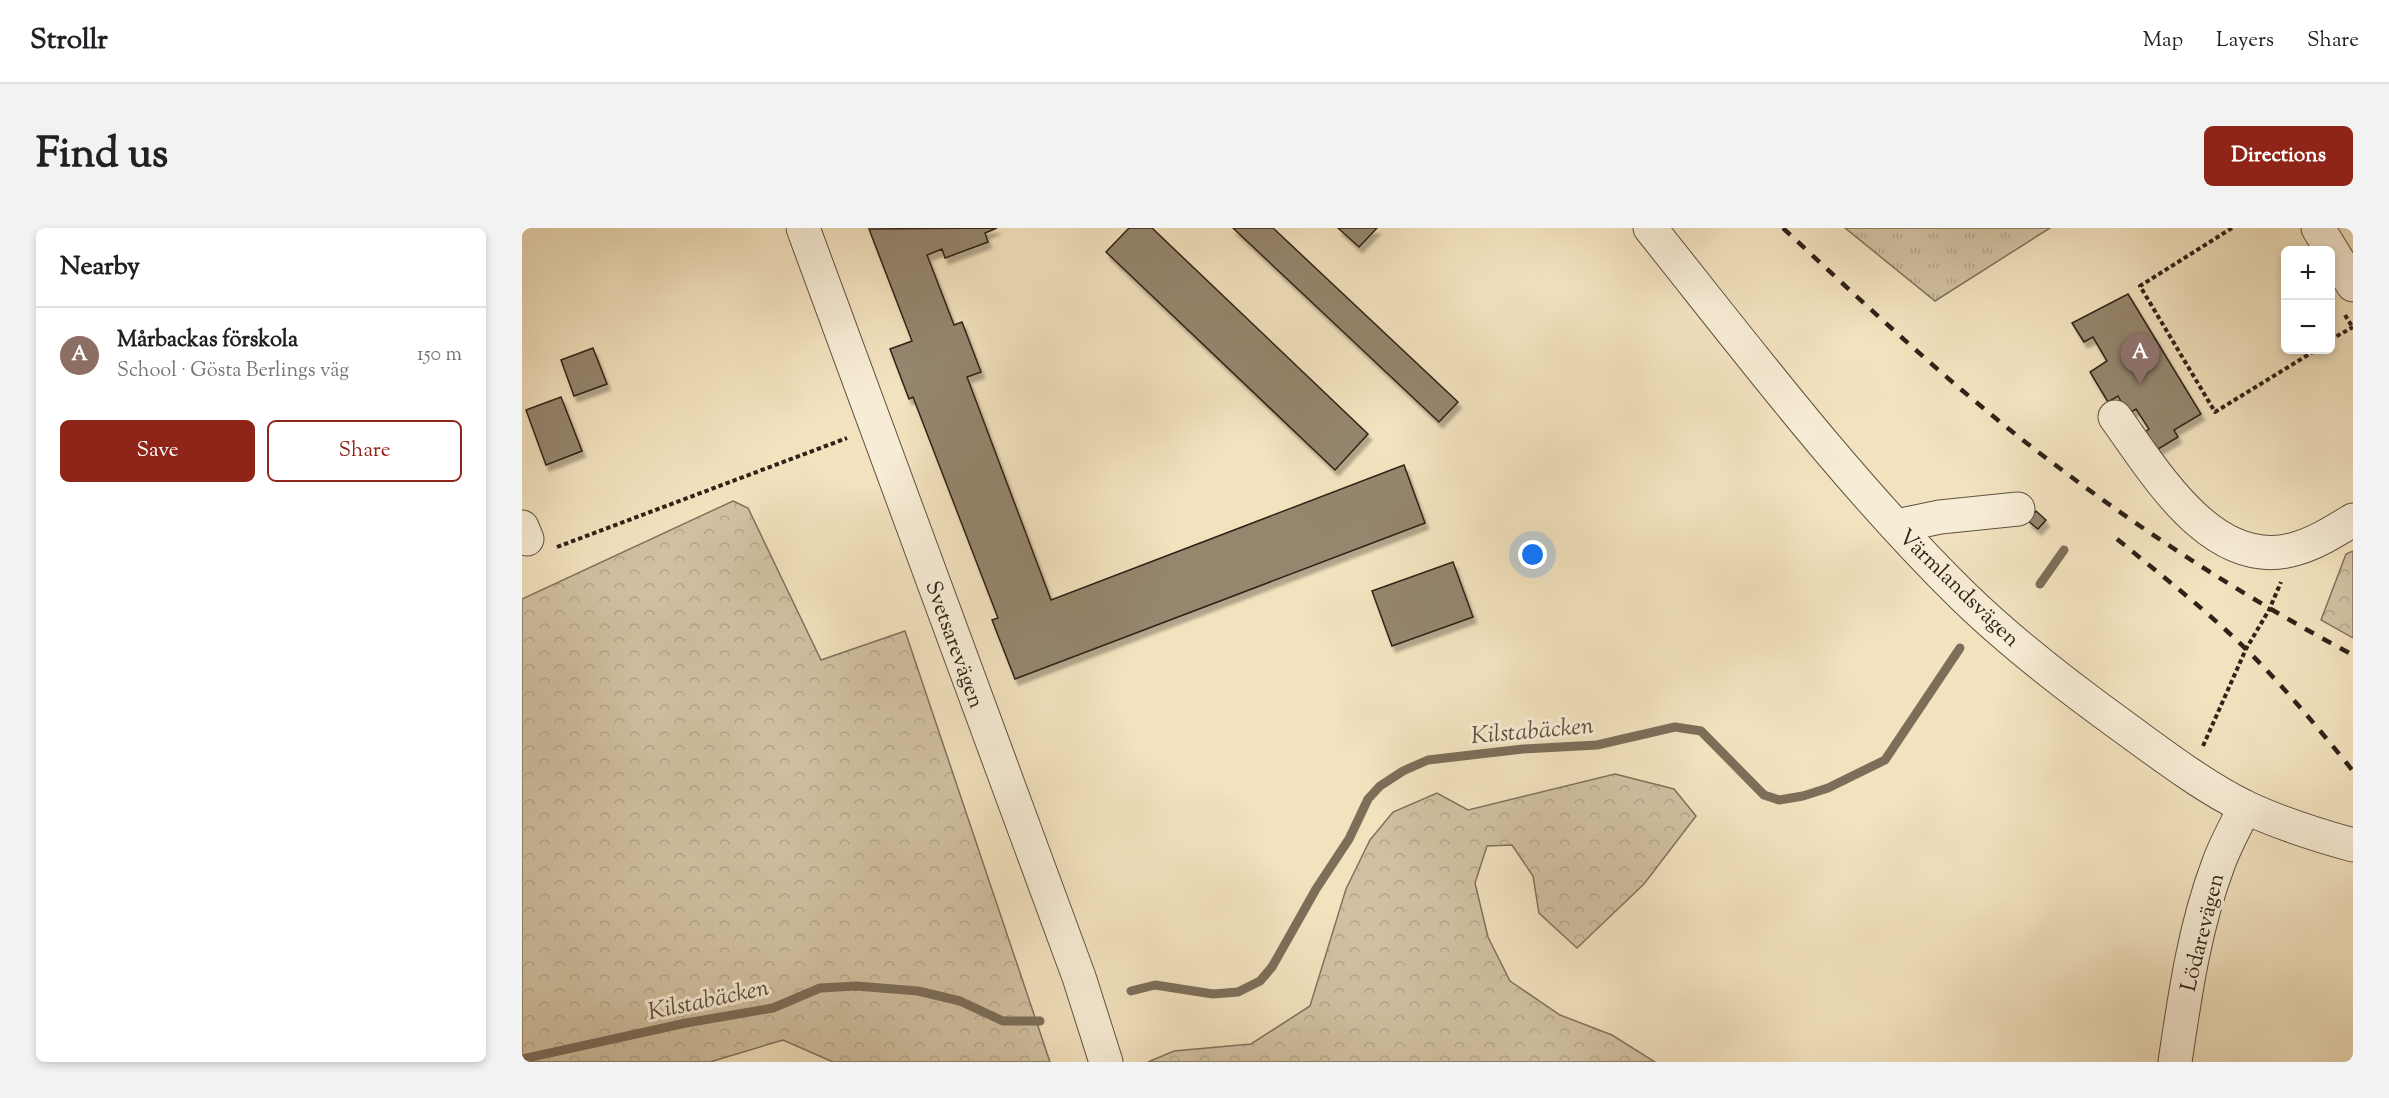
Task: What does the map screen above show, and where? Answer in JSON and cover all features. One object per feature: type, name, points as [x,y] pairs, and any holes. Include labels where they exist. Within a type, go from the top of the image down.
[{"type":"street","name":"Svetsarevägen","points":[[802,228],[1079,976],[1106,1062]]},
{"type":"street","name":"Värmlandsvägen","points":[[1650,228],[1820,439],[1963,596],[2027,652],[2095,706],[2191,774],[2245,807],[2319,835],[2353,845]]},
{"type":"street","points":[[2319,228],[2353,285]]},
{"type":"street","points":[[2115,417],[2173,497],[2201,524],[2230,543],[2267,552],[2294,550],[2353,520]]},
{"type":"street","points":[[1897,526],[1940,517],[2019,509]]},
{"type":"street","name":"Lödarevägen","points":[[2175,1062],[2189,966],[2202,912],[2218,863],[2245,807]]},
{"type":"path","points":[[2232,228],[2140,286],[2215,412],[2309,354]]},
{"type":"path","points":[[2335,338],[2353,327]]},
{"type":"path","points":[[535,538],[876,427]]},
{"type":"path","points":[[2191,774],[2246,649],[2270,610],[2294,550]]},
{"type":"green space","points":[[1845,228],[2050,228],[1935,301]]},
{"type":"green space","points":[[733,501],[748,508],[821,660],[905,631],[1050,1062],[833,1062],[783,1040],[710,1062],[522,1062],[522,599]]},
{"type":"green space","points":[[2353,551],[2353,638],[2321,620],[2346,554]]},
{"type":"green space","points":[[1615,774],[1674,789],[1696,816],[1644,884],[1577,948],[1539,913],[1533,876],[1512,845],[1487,846],[1475,883],[1488,937],[1510,981],[1560,1015],[1612,1035],[1655,1062],[1148,1062],[1174,1051],[1251,1044],[1310,1006],[1346,889],[1370,840],[1393,812],[1437,793],[1468,810]]},
{"type":"building","points":[[997,228],[985,233],[988,242],[945,258],[942,249],[927,255],[954,325],[962,322],[981,372],[967,377],[1051,600],[1404,465],[1425,523],[1015,679],[992,620],[998,618],[913,397],[909,399],[890,349],[912,341],[869,229]]},
{"type":"building","points":[[1129,228],[1152,228],[1368,434],[1335,470],[1106,252]]},
{"type":"building","points":[[1233,228],[1273,228],[1458,402],[1439,422]]},
{"type":"building","points":[[1338,228],[1377,228],[1359,247]]},
{"type":"building","points":[[2128,294],[2201,414],[2174,430],[2178,437],[2150,454],[2139,436],[2149,429],[2136,409],[2128,414],[2118,396],[2108,402],[2090,372],[2107,361],[2093,337],[2084,342],[2072,323]]},
{"type":"building","points":[[593,348],[607,384],[574,396],[561,360]]},
{"type":"building","points":[[561,397],[582,451],[546,465],[526,410]]},
{"type":"building","points":[[2036,511],[2046,520],[2038,529],[2028,521]]},
{"type":"building","points":[[1453,562],[1473,617],[1392,646],[1372,591]]},
{"type":"waterway","name":"Kilstabäcken","points":[[2040,584],[2064,550]]},
{"type":"waterway","name":"Kilstabäcken","points":[[1131,991],[1155,985],[1213,994],[1238,992],[1260,981],[1272,967],[1316,889],[1349,839],[1368,799],[1380,786],[1403,771],[1428,760],[1523,749],[1597,745],[1675,727],[1701,731],[1764,795],[1779,800],[1803,796],[1828,788],[1885,760],[1960,648]]},
{"type":"waterway","name":"Kilstabäcken","points":[[522,1059],[686,1023],[773,1008],[820,988],[856,986],[918,991],[960,1001],[1003,1021],[1040,1021]]},
{"type":"railway","points":[[1783,228],[1949,379],[2054,464],[2200,566],[2275,612],[2353,655]]},
{"type":"railway","points":[[2117,539],[2247,650],[2302,709],[2353,771]]},
{"type":"place","name":"Mårbackas förskola","points":[[2140,384]]}]
